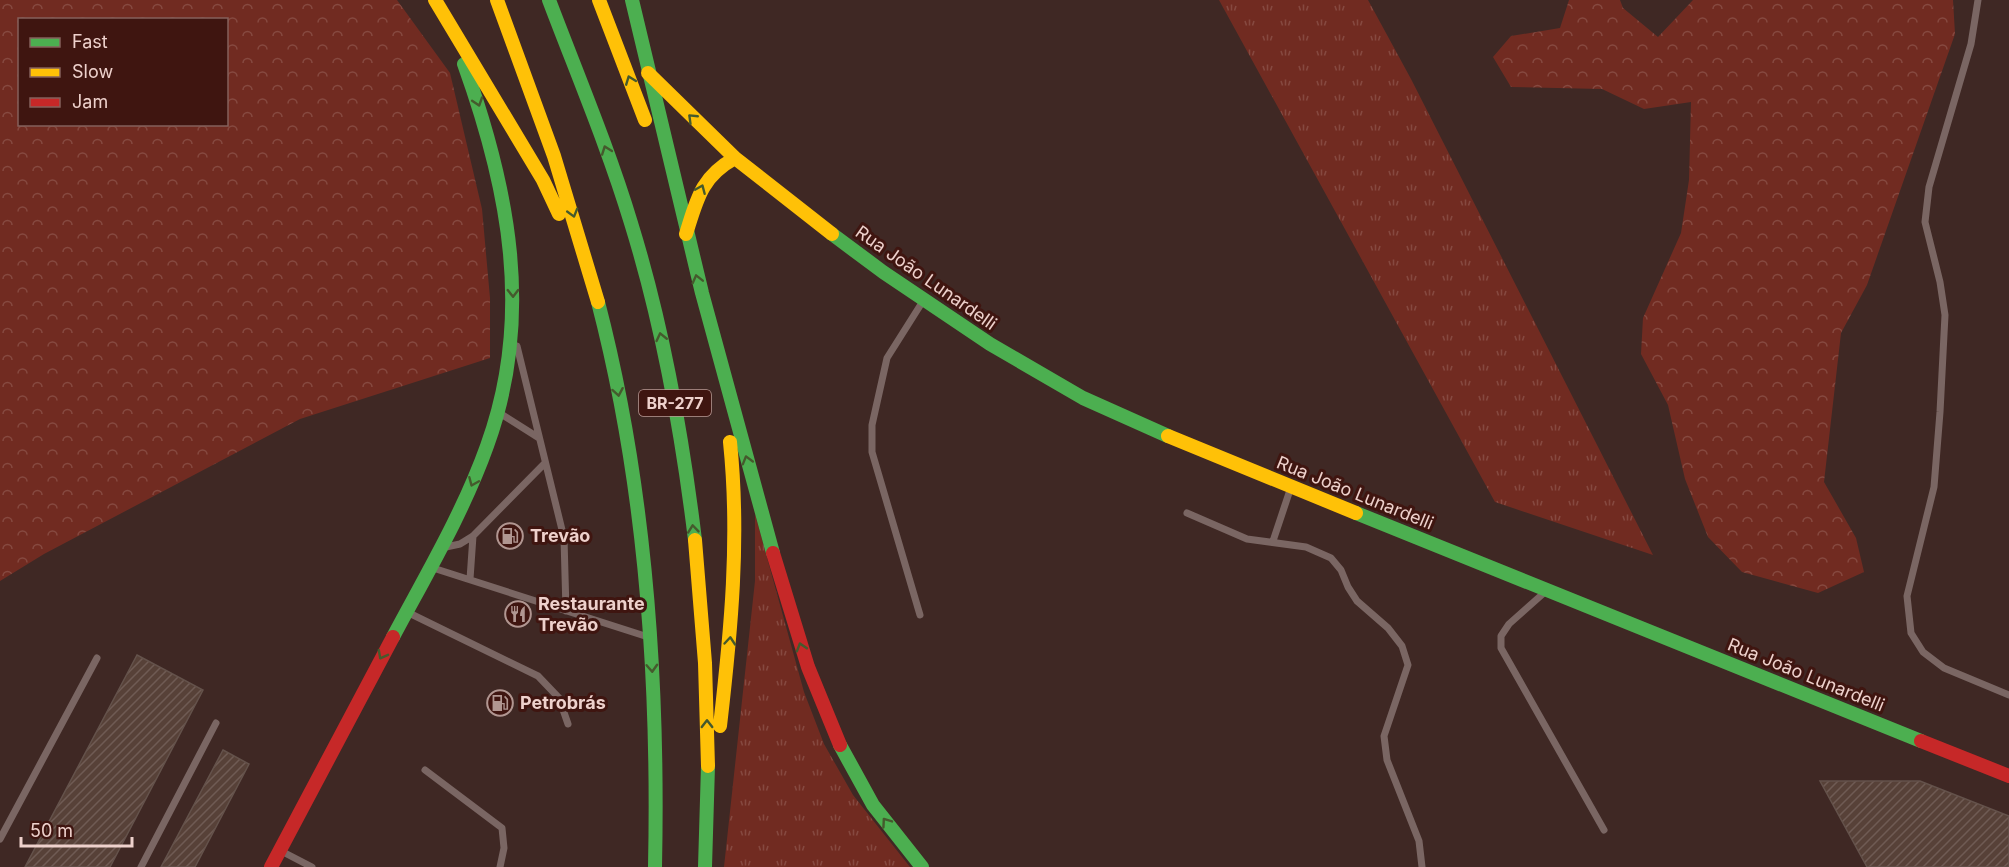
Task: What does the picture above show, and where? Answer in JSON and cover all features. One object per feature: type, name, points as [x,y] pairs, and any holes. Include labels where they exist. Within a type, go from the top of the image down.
[{"type":"main road","points":[[271,867],[441,548],[473,482],[498,412],[506,378],[512,330],[512,265],[509,227],[501,185],[477,98],[451,28],[426,0]]},
{"type":"main road","points":[[435,0],[552,198],[601,314]]},
{"type":"main road","name":"BR-277","points":[[497,0],[573,210],[601,314],[628,448],[650,638],[657,818],[655,867]]},
{"type":"main road","name":"BR-277","points":[[549,0],[627,210],[654,306],[678,417],[690,496],[703,632],[707,710],[708,824],[705,867]]},
{"type":"main road","points":[[599,0],[686,234]]},
{"type":"main road","points":[[632,0],[686,234],[717,356],[802,650],[836,737],[860,784],[890,828],[922,867]]},
{"type":"main road","name":"Rua João Lunardelli","points":[[648,73],[735,158],[833,236],[923,301],[1032,370],[1083,398],[1291,487],[2009,776]]},
{"type":"main road","points":[[686,234],[703,183],[720,165],[735,158]]},
{"type":"main road","points":[[708,824],[729,651],[734,587],[735,529],[731,454],[717,356]]},
{"type":"lane","points":[[1978,0],[1971,44],[1929,187],[1925,222],[1940,282],[1945,315],[1942,380],[1934,487],[1907,596],[1911,633],[1923,652],[1944,668],[2009,695]]},
{"type":"lane","points":[[920,615],[872,452],[872,425],[887,358],[923,301]]},
{"type":"lane","points":[[512,330],[564,538],[566,611]]},
{"type":"lane","points":[[498,412],[539,438]]},
{"type":"lane","points":[[441,548],[460,544],[472,536],[546,464]]},
{"type":"lane","points":[[1273,541],[1291,487]]},
{"type":"lane","points":[[1187,513],[1247,539],[1306,547],[1330,558],[1341,570],[1357,601],[1388,628],[1402,646],[1408,665],[1384,736],[1387,760],[1419,841],[1422,867]]},
{"type":"lane","points":[[470,579],[472,536]]},
{"type":"lane","points":[[430,567],[650,638]]},
{"type":"lane","points":[[1547,590],[1509,624],[1501,636],[1502,648],[1604,830]]},
{"type":"lane","points":[[406,612],[538,676],[559,698],[568,724]]},
{"type":"lane","points":[[0,839],[97,658]]},
{"type":"lane","points":[[141,867],[216,723]]},
{"type":"lane","points":[[425,770],[502,828],[504,848],[500,867]]},
{"type":"lane","points":[[280,850],[312,867]]},
{"type":"green space","points":[[0,0],[397,0],[450,73],[482,209],[490,298],[490,358],[300,419],[44,554],[0,581]]},
{"type":"green space","points":[[1219,0],[1368,0],[1411,79],[1653,555],[1495,502]]},
{"type":"green space","points":[[1569,0],[1620,0],[1623,8],[1658,37],[1693,0],[1953,0],[1955,34],[1867,285],[1841,333],[1824,482],[1856,538],[1864,572],[1818,593],[1742,572],[1708,537],[1685,479],[1668,405],[1641,354],[1643,318],[1681,233],[1689,180],[1691,102],[1644,109],[1602,89],[1511,87],[1493,57],[1511,36],[1560,28]]},
{"type":"green space","points":[[755,514],[804,692],[824,744],[853,795],[910,867],[724,867],[755,581]]},
{"type":"building","points":[[137,655],[203,690],[110,867],[25,867]]},
{"type":"building","points":[[223,750],[249,764],[195,867],[161,867]]},
{"type":"building","points":[[1820,781],[1920,781],[2009,816],[2009,867],[1867,867]]},
{"type":"traffic: fast","points":[[549,0],[612,166],[653,301],[670,380],[695,540]]},
{"type":"traffic: fast","points":[[632,0],[702,293],[773,553]]},
{"type":"traffic: fast","points":[[393,637],[443,543],[477,471],[501,398],[510,349],[512,301],[510,254],[503,206],[493,158],[464,64]]},
{"type":"traffic: fast","points":[[832,234],[883,272],[990,344],[1083,398],[1168,436]]},
{"type":"traffic: fast","points":[[598,302],[628,441],[646,583],[655,725],[655,867]]},
{"type":"traffic: fast","points":[[1356,513],[1921,741]]},
{"type":"traffic: fast","points":[[840,745],[873,805],[922,867]]},
{"type":"traffic: fast","points":[[705,867],[708,766]]},
{"type":"traffic: slow","points":[[435,0],[543,180],[559,214]]},
{"type":"traffic: slow","points":[[497,0],[554,156],[598,302]]},
{"type":"traffic: slow","points":[[599,0],[645,120]]},
{"type":"traffic: slow","points":[[648,73],[735,158],[832,234]]},
{"type":"traffic: slow","points":[[686,234],[697,200],[707,181],[735,158]]},
{"type":"traffic: slow","points":[[1168,436],[1356,513]]},
{"type":"traffic: slow","points":[[720,726],[733,584],[734,514],[730,442]]},
{"type":"traffic: slow","points":[[695,540],[705,663],[708,766]]},
{"type":"traffic: jam","points":[[773,553],[808,667],[840,745]]},
{"type":"traffic: jam","points":[[271,867],[393,637]]},
{"type":"traffic: jam","points":[[1921,741],[2009,776]]},
{"type":"place","name":"Trevão","points":[[510,536]]},
{"type":"place","name":"Restaurante Trevão","points":[[518,614]]},
{"type":"place","name":"Petrobrás","points":[[500,703]]}]
